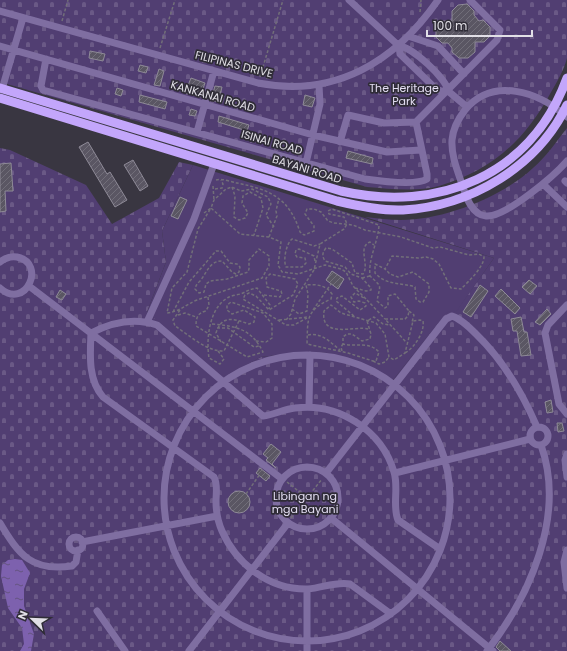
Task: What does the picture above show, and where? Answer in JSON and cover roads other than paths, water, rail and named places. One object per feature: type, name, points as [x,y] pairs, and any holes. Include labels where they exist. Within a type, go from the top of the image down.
[{"type":"main road","name":"BAYANI ROAD","points":[[1,91],[328,188],[363,196],[402,198],[444,193],[463,186],[501,166],[520,152],[542,125],[553,107],[567,78]]},
{"type":"main road","name":"BAYANI ROAD","points":[[1,91],[214,164],[337,201],[359,206],[402,210],[425,207],[466,197],[508,174],[527,158],[553,130],[566,112]]},
{"type":"street","points":[[349,0],[399,46],[408,47],[440,76],[448,86],[448,91]]},
{"type":"street","name":"FILIPINAS DRIVE","points":[[0,11],[214,71],[258,82],[287,86],[319,84],[351,76],[374,64],[399,46],[438,0]]},
{"type":"street","points":[[340,142],[348,115],[384,123],[416,122],[497,40],[500,30],[470,0]]},
{"type":"street","points":[[1,91],[23,18]]},
{"type":"street","points":[[408,36],[438,46],[464,74]]},
{"type":"street","name":"KANKANAI ROAD","points":[[0,46],[204,105],[340,142],[387,152],[421,150]]},
{"type":"street","points":[[399,46],[400,54],[436,89],[448,91],[467,107]]},
{"type":"street","name":"ISINAI ROAD","points":[[46,59],[41,86],[43,90],[366,179],[423,181],[427,179],[428,174],[421,150],[416,122]]},
{"type":"street","points":[[196,132],[214,71]]},
{"type":"street","points":[[306,163],[320,104],[319,84]]},
{"type":"street","points":[[566,112],[532,96],[510,90],[485,94],[467,107],[459,116],[452,139],[455,163],[466,197],[471,206],[479,214],[485,216],[492,216],[528,196],[544,184],[567,161]]},
{"type":"street","points":[[147,322],[194,219],[214,164]]},
{"type":"street","points":[[544,184],[567,207]]},
{"type":"street","points":[[0,262],[11,256],[24,259],[31,270],[32,278],[29,286],[23,291],[15,294],[7,293],[0,288]]},
{"type":"street","points":[[29,286],[282,479]]},
{"type":"street","points":[[567,305],[548,325],[545,333],[559,404],[567,414]]},
{"type":"street","points":[[326,473],[446,319],[452,316],[457,317],[469,327],[500,360],[516,382],[537,427]]},
{"type":"street","points":[[92,333],[104,326],[134,321],[147,322],[157,325],[263,416],[295,408],[309,407],[339,413],[363,426],[383,449],[395,473],[398,488],[396,516],[398,520],[440,549]]},
{"type":"street","points":[[92,333],[91,364],[96,389],[104,397],[214,477],[217,484],[217,516],[221,530],[238,558],[251,570],[276,583],[307,589],[342,583],[350,584],[391,614]]},
{"type":"street","points":[[309,407],[310,355]]},
{"type":"street","points":[[310,355],[346,360],[363,366],[395,385],[417,407],[431,427],[445,461],[448,479],[449,514],[440,549],[430,570],[417,589],[391,614],[376,624],[354,633],[325,641],[307,642],[288,641],[263,635],[235,622],[219,612],[204,598],[180,565],[172,546],[164,506],[165,486],[174,447],[194,411],[207,396],[238,373],[273,359],[310,355]]},
{"type":"street","points":[[537,427],[544,428],[548,435],[546,443],[541,445],[536,445],[530,439],[532,430],[537,427]]},
{"type":"street","points":[[395,473],[530,439]]},
{"type":"street","points":[[331,518],[490,650],[527,590],[546,527],[549,492],[547,463],[541,445]]},
{"type":"street","points":[[567,454],[565,460],[567,477]]},
{"type":"street","points":[[303,467],[316,468],[326,473],[334,483],[338,495],[337,507],[331,518],[322,526],[310,529],[298,528],[288,523],[280,514],[276,502],[277,490],[282,479],[292,471],[303,467]]},
{"type":"street","points":[[82,542],[217,516]]},
{"type":"street","points":[[0,523],[16,549],[31,561],[56,568],[72,566],[76,562],[78,550],[82,546],[82,542]]},
{"type":"street","points":[[189,651],[288,523]]},
{"type":"street","points":[[78,550],[71,549],[69,545],[70,541],[74,538],[78,538],[82,542]]},
{"type":"street","points":[[567,550],[564,562],[567,588]]},
{"type":"street","points":[[306,651],[307,589]]},
{"type":"street","points":[[97,611],[125,651]]},
{"type":"water","points":[[8,560],[22,560],[30,573],[24,589],[24,606],[34,634],[31,651],[20,651],[24,644],[22,628],[8,608],[1,576],[2,565]]},
{"type":"park label","name":"The Heritage Park","points":[[404,94]]},
{"type":"park label","name":"Libingan ng mga Bayani","points":[[305,502]]}]
